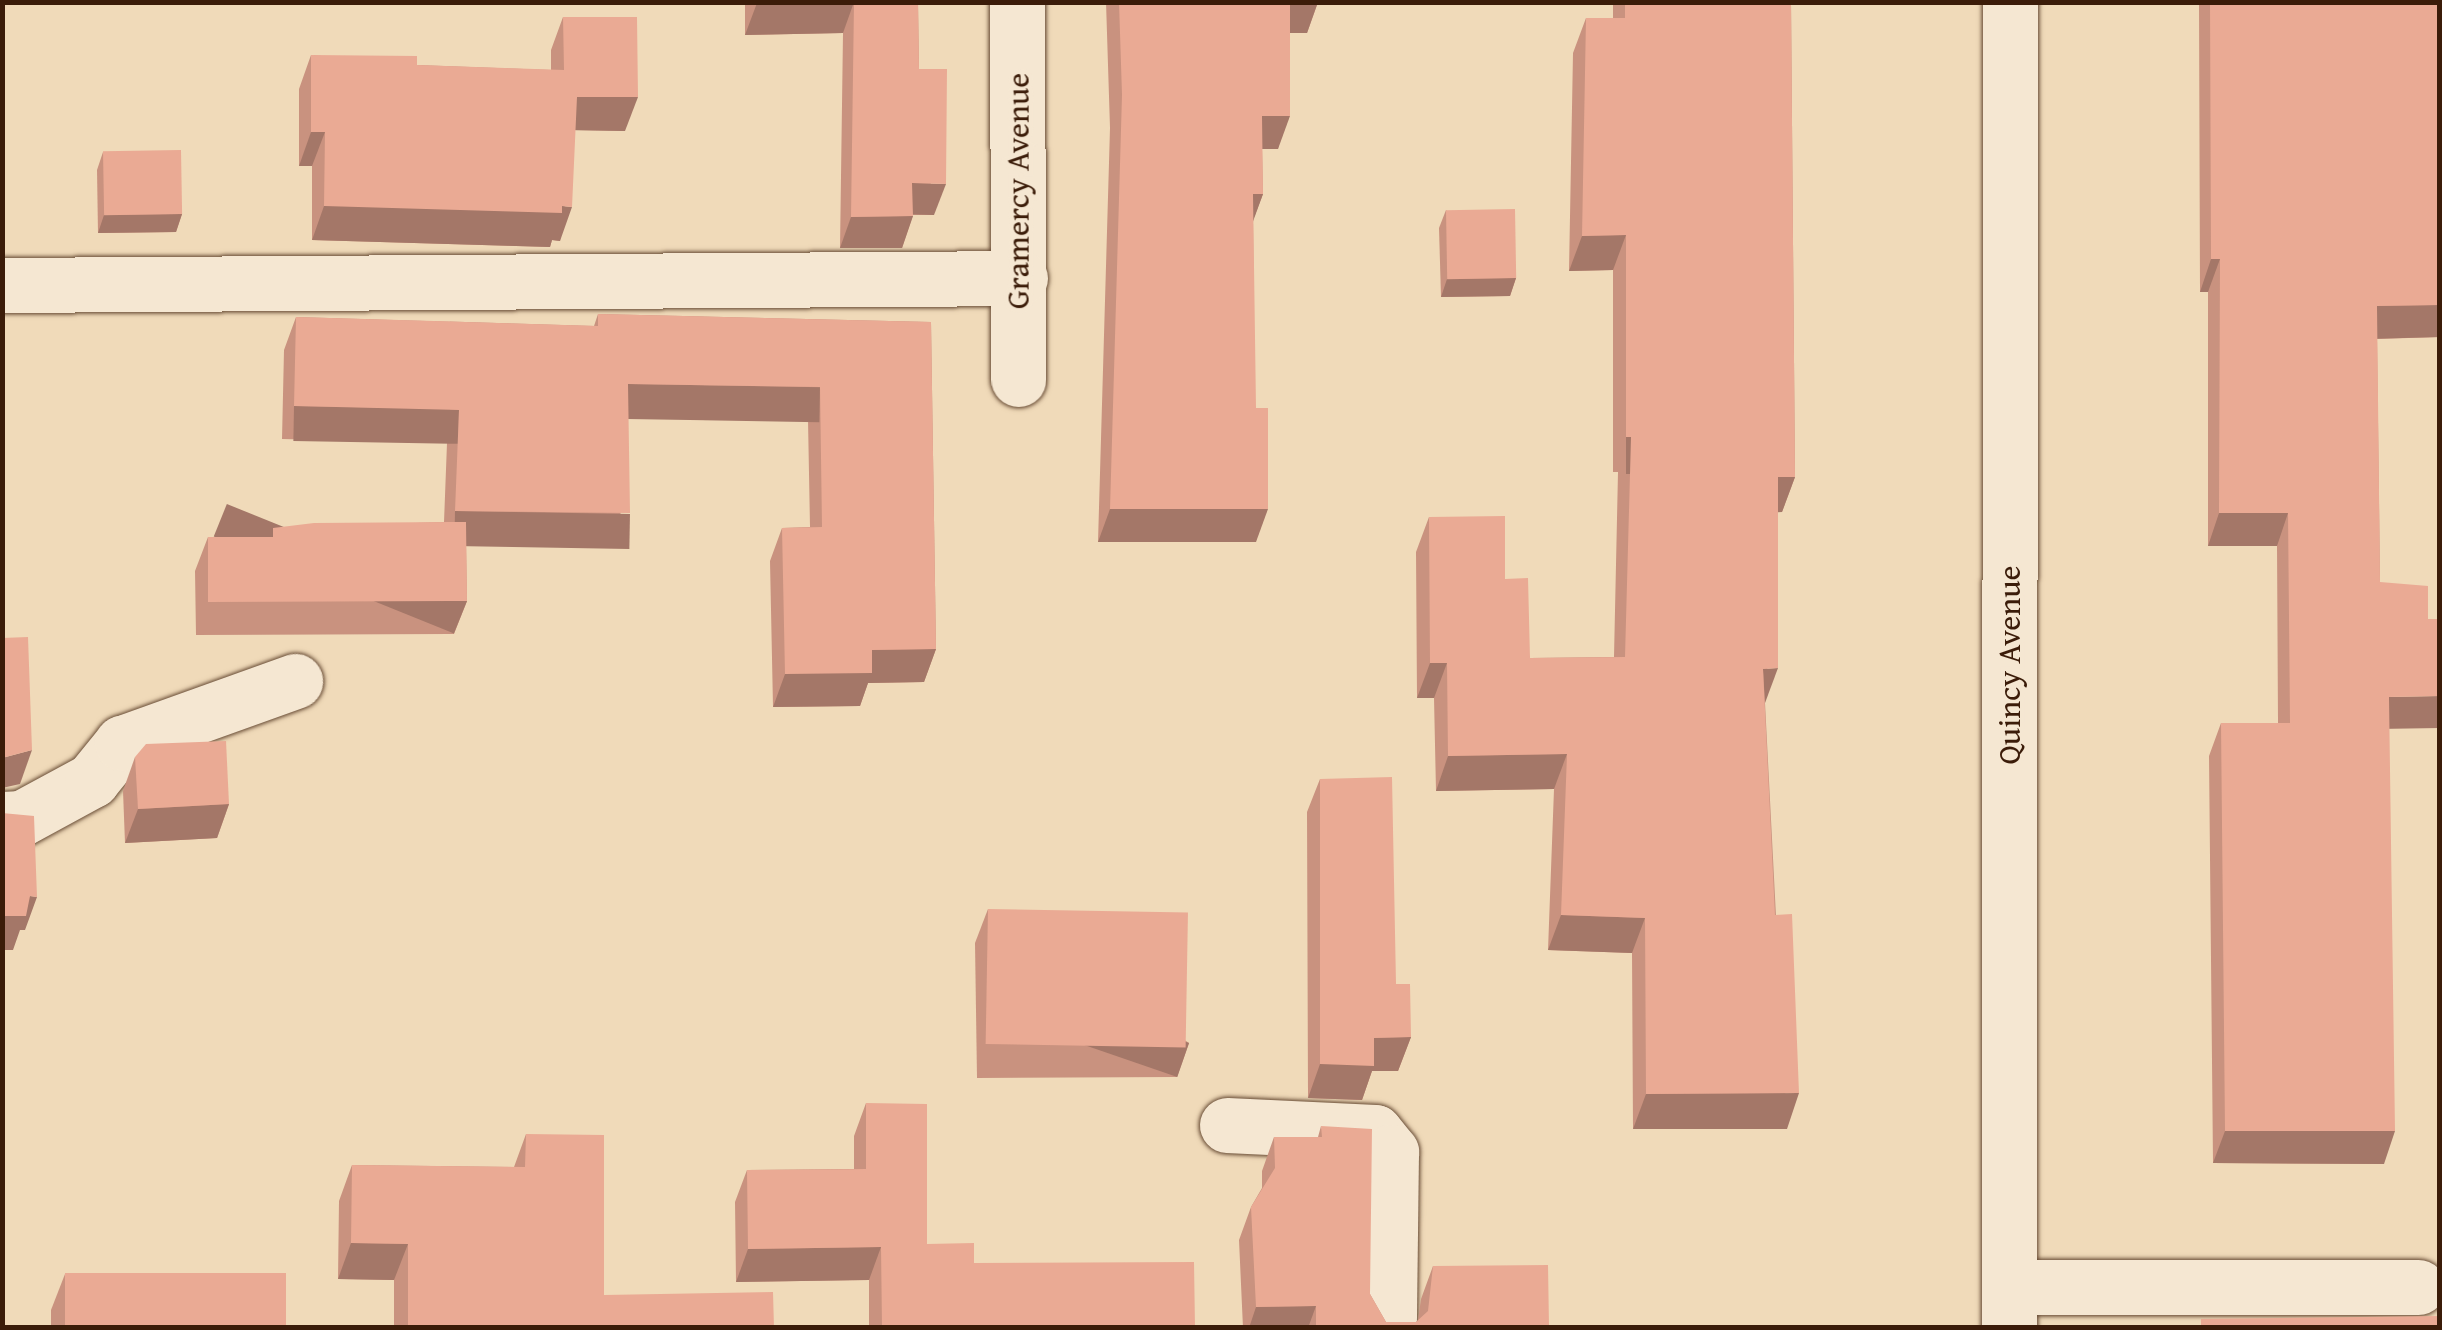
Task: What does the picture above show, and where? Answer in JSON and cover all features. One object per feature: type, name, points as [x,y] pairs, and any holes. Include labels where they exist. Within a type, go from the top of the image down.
[{"type":"street","name":"Gramercy Avenue","points":[[1017,2],[1018,379]]},
{"type":"street","name":"Quincy Avenue","points":[[2009,1307],[2010,2]]},
{"type":"street","points":[[2,285],[1020,278]]},
{"type":"street","points":[[2,818],[22,818],[92,780],[122,743],[295,681]]},
{"type":"street","points":[[1227,1125],[1376,1132],[1384,1142],[1391,1152],[1388,1328]]},
{"type":"street","points":[[2009,1307],[2418,1286]]},
{"type":"building","points":[[854,2],[918,2],[919,69],[947,69],[946,184],[912,183],[913,216],[851,217]]},
{"type":"building","points":[[1119,2],[1290,2],[1290,116],[1262,116],[1263,194],[1253,194],[1256,408],[1268,408],[1268,509],[1110,509],[1122,95]]},
{"type":"building","points":[[1625,2],[1791,2],[1795,477],[1778,477],[1778,668],[1763,669],[1775,915],[1792,914],[1799,1093],[1646,1094],[1645,918],[1561,915],[1567,754],[1448,756],[1447,663],[1430,663],[1429,517],[1505,516],[1505,579],[1528,578],[1530,658],[1625,657],[1631,437],[1626,437],[1626,235],[1582,236],[1586,18],[1625,18]]},
{"type":"building","points":[[2210,2],[2440,2],[2440,305],[2377,306],[2380,582],[2428,586],[2428,619],[2440,619],[2440,696],[2389,697],[2395,1131],[2225,1131],[2221,723],[2290,723],[2288,513],[2219,513],[2220,259],[2211,259]]},
{"type":"building","points":[[563,17],[637,17],[638,97],[577,97],[572,207],[562,206],[562,213],[324,206],[325,132],[311,132],[311,55],[417,56],[417,65],[564,70]]},
{"type":"building","points":[[181,150],[182,214],[104,215],[103,151]]},
{"type":"building","points":[[1515,209],[1516,278],[1447,279],[1446,210]]},
{"type":"building","points":[[598,314],[931,322],[936,649],[872,650],[872,673],[785,674],[782,528],[822,527],[820,387],[628,384],[630,513],[455,511],[459,410],[294,406],[296,317],[598,326]]},
{"type":"building","points":[[466,522],[467,601],[208,602],[208,537],[273,537],[273,528],[314,523]]},
{"type":"building","points":[[28,637],[32,750],[2,758],[2,638]]},
{"type":"building","points":[[226,741],[229,804],[138,809],[135,757],[146,744]]},
{"type":"building","points":[[1392,777],[1396,984],[1410,984],[1411,1037],[1374,1038],[1374,1066],[1320,1064],[1320,779]]},
{"type":"building","points":[[2,813],[34,816],[37,897],[30,896],[26,916],[2,916]]},
{"type":"building","points":[[988,909],[1188,912],[1186,1047],[986,1044]]},
{"type":"building","points":[[866,1103],[927,1104],[927,1244],[974,1243],[974,1263],[1194,1262],[1195,1328],[882,1328],[881,1247],[748,1249],[747,1170],[866,1169]]},
{"type":"building","points":[[1321,1126],[1372,1129],[1370,1294],[1386,1322],[1416,1322],[1428,1311],[1433,1266],[1548,1265],[1549,1326],[1689,1328],[1316,1328],[1316,1306],[1256,1307],[1251,1207],[1275,1168],[1274,1137],[1322,1137]]},
{"type":"building","points":[[526,1134],[604,1135],[604,1295],[773,1292],[774,1328],[408,1328],[408,1244],[351,1243],[352,1165],[525,1167]]},
{"type":"building","points":[[65,1273],[286,1273],[286,1328],[65,1328]]},
{"type":"building","points":[[2440,1316],[2440,1328],[2201,1328],[2201,1319]]}]
